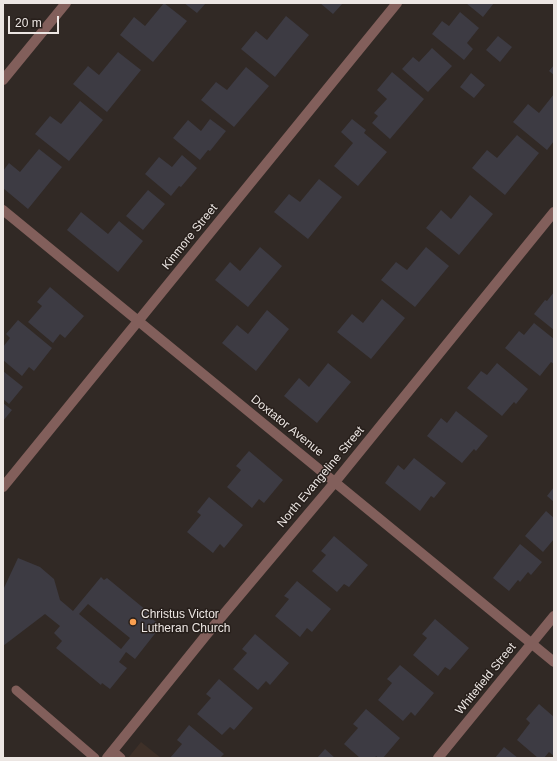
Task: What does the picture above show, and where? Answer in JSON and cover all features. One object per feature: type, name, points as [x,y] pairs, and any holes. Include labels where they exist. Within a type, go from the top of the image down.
[{"type":"street","points":[[3,80],[66,3]]},
{"type":"street","name":"Kinmore Street","points":[[3,487],[397,3]]},
{"type":"street","name":"Doxtator Avenue","points":[[3,210],[139,320],[554,662]]},
{"type":"street","name":"North Evangeline Street","points":[[110,755],[207,634],[335,482],[554,212]]},
{"type":"street","name":"Whitefield Street","points":[[438,758],[554,616]]},
{"type":"lane","points":[[16,690],[95,758]]},
{"type":"lane","points":[[110,755],[121,758]]},
{"type":"shaded area","points":[[141,742],[161,758],[128,758]]},
{"type":"building","points":[[164,3],[187,21],[153,62],[120,35],[134,17],[145,26]]},
{"type":"building","points":[[184,3],[206,3],[197,13]]},
{"type":"building","points":[[320,3],[343,3],[333,14]]},
{"type":"building","points":[[466,3],[494,3],[483,17]]},
{"type":"building","points":[[460,12],[479,28],[467,43],[473,49],[464,60],[432,34],[442,21],[449,26]]},
{"type":"building","points":[[286,16],[309,35],[275,77],[241,49],[256,31],[267,40]]},
{"type":"building","points":[[498,36],[512,47],[500,62],[486,50]]},
{"type":"building","points":[[432,48],[452,66],[428,92],[402,69],[413,57],[419,62]]},
{"type":"building","points":[[118,52],[141,70],[107,112],[73,84],[88,66],[99,75]]},
{"type":"building","points":[[554,65],[554,75],[549,71]]},
{"type":"building","points":[[246,67],[269,86],[234,127],[201,100],[216,82],[227,90]]},
{"type":"building","points":[[392,72],[424,99],[390,139],[372,123],[378,116],[374,113],[387,99],[377,90]]},
{"type":"building","points":[[471,73],[485,85],[474,98],[460,87]]},
{"type":"building","points":[[554,94],[554,141],[547,150],[513,122],[528,104],[539,113]]},
{"type":"building","points":[[80,101],[103,120],[69,161],[35,134],[50,116],[61,124]]},
{"type":"building","points":[[210,119],[226,131],[210,151],[208,150],[200,160],[173,138],[188,120],[201,131]]},
{"type":"building","points":[[352,119],[366,130],[364,133],[387,152],[358,186],[334,166],[353,143],[341,132]]},
{"type":"building","points":[[517,135],[539,153],[505,195],[472,168],[487,150],[497,158]]},
{"type":"building","points":[[39,149],[62,167],[28,209],[3,188],[3,171],[9,163],[20,172]]},
{"type":"building","points":[[182,155],[197,168],[181,187],[179,186],[171,196],[145,174],[159,157],[172,167]]},
{"type":"building","points":[[319,179],[342,197],[308,239],[274,212],[289,194],[300,202]]},
{"type":"building","points":[[148,190],[165,204],[143,230],[126,216]]},
{"type":"building","points":[[470,195],[493,214],[459,255],[426,228],[441,210],[451,219]]},
{"type":"building","points":[[81,212],[108,234],[119,221],[143,241],[118,272],[67,230]]},
{"type":"building","points":[[260,247],[282,266],[248,307],[215,280],[230,262],[240,271]]},
{"type":"building","points":[[426,247],[449,266],[415,307],[381,280],[396,262],[407,270]]},
{"type":"building","points":[[50,287],[84,316],[65,338],[60,334],[53,343],[28,322],[42,306],[37,302]]},
{"type":"building","points":[[554,292],[554,330],[534,314],[545,300],[547,301]]},
{"type":"building","points":[[382,299],[405,318],[371,359],[337,332],[352,314],[363,323]]},
{"type":"building","points":[[267,310],[289,329],[256,371],[222,343],[237,325],[248,334]]},
{"type":"building","points":[[18,320],[52,348],[34,371],[29,367],[22,376],[3,360],[3,347],[10,338],[6,334]]},
{"type":"building","points":[[534,323],[554,339],[554,364],[551,362],[540,376],[505,348],[519,331],[524,335]]},
{"type":"building","points":[[328,363],[351,382],[317,423],[284,396],[299,378],[309,387]]},
{"type":"building","points":[[497,363],[528,389],[516,404],[514,402],[502,416],[467,388],[481,371],[487,375]]},
{"type":"building","points":[[3,371],[23,387],[9,404],[3,399]]},
{"type":"building","points":[[3,403],[12,410],[3,421]]},
{"type":"building","points":[[456,411],[488,436],[476,451],[474,449],[462,463],[427,436],[441,418],[447,423]]},
{"type":"building","points":[[249,451],[283,480],[264,503],[259,499],[252,508],[227,487],[241,470],[236,466]]},
{"type":"building","points":[[414,458],[446,483],[434,498],[431,496],[420,511],[385,483],[398,465],[404,470]]},
{"type":"building","points":[[554,487],[554,502],[547,496]]},
{"type":"building","points":[[209,497],[243,525],[224,548],[220,544],[213,553],[187,532],[201,515],[197,512]]},
{"type":"building","points":[[546,511],[554,518],[554,539],[543,552],[525,536]]},
{"type":"building","points":[[334,536],[368,565],[349,587],[344,584],[337,592],[312,571],[326,555],[321,551]]},
{"type":"building","points":[[520,544],[542,562],[531,575],[528,572],[520,582],[518,580],[509,591],[493,578]]},
{"type":"building","name":"Christus Victor Lutheran Church","points":[[18,558],[40,567],[54,579],[60,600],[73,611],[101,577],[104,580],[107,578],[152,615],[151,618],[161,626],[135,659],[126,652],[119,662],[127,668],[110,689],[102,683],[101,685],[56,648],[62,641],[54,633],[60,626],[45,614],[3,646],[3,590]],"holes":[[[88,604],[130,638],[121,649],[79,614]]]},
{"type":"building","points":[[297,581],[331,609],[312,632],[307,628],[300,637],[275,616],[289,599],[284,596]]},
{"type":"building","points":[[435,619],[469,648],[450,670],[445,667],[438,676],[413,655],[427,638],[422,634]]},
{"type":"building","points":[[255,634],[289,663],[270,685],[266,681],[258,690],[233,669],[247,653],[242,649]]},
{"type":"building","points":[[400,665],[434,693],[415,716],[411,712],[403,721],[378,700],[392,683],[387,679]]},
{"type":"building","points":[[219,679],[253,708],[234,730],[230,727],[222,735],[197,714],[211,698],[206,694]]},
{"type":"building","points":[[539,704],[554,717],[554,756],[549,752],[544,758],[538,758],[517,740],[530,723],[526,719]]},
{"type":"building","points":[[366,709],[400,738],[383,758],[378,758],[376,756],[375,758],[360,758],[344,744],[358,728],[353,724]]},
{"type":"building","points":[[189,725],[224,754],[220,758],[170,758],[182,744],[177,740]]},
{"type":"building","points":[[504,747],[518,758],[495,758]]},
{"type":"building","points":[[325,749],[335,758],[317,758]]},
{"type":"place","name":"Christus Victor Lutheran Church","points":[[133,622]]}]
